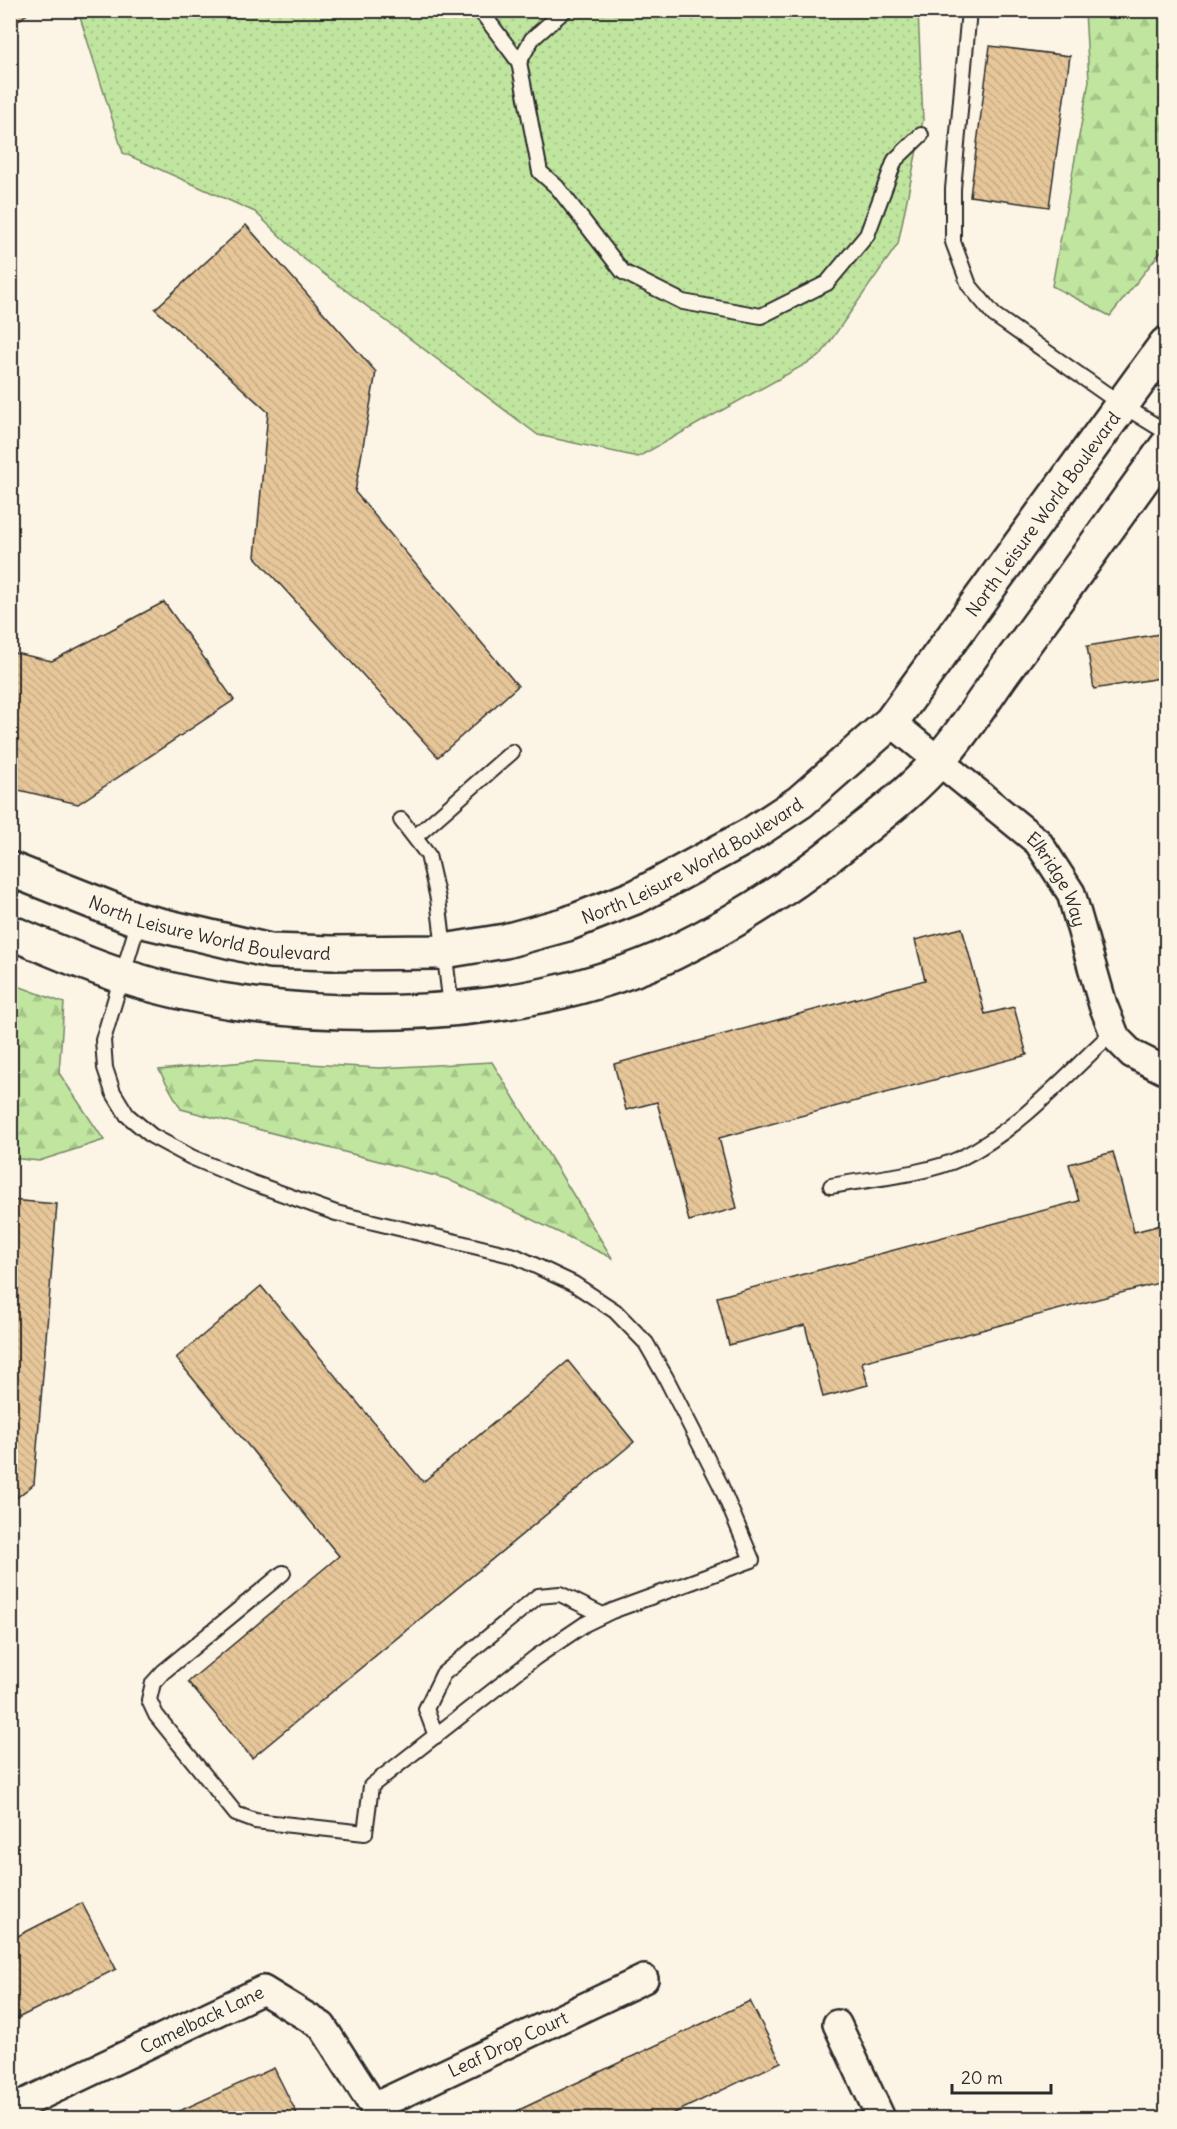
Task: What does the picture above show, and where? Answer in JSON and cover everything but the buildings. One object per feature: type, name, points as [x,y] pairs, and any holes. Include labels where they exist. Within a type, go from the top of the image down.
[{"type":"street","name":"North Leisure World Boulevard","points":[[10,869],[139,920],[270,951],[332,953],[446,950],[506,941],[567,924],[638,896],[750,836],[800,802],[891,722],[1167,344]]},
{"type":"street","points":[[10,932],[122,976],[194,995],[261,1007],[395,1012],[524,1000],[596,981],[670,954],[736,920],[792,886],[891,806],[940,760],[1167,447]]},
{"type":"street","name":"Elkridge Way","points":[[891,722],[940,760],[1038,843],[1071,893],[1103,1005],[1116,1038],[1132,1054],[1167,1071]]},
{"type":"street","name":"Leaf Drop Court","points":[[376,2113],[644,1979]]},
{"type":"street","name":"Camelback Lane","points":[[10,2110],[263,1990],[322,2026],[376,2113]]},
{"type":"street","points":[[837,2024],[881,2118]]},
{"type":"lane","points":[[480,10],[519,62],[540,172],[557,187],[623,272],[682,302],[761,316],[827,283],[867,236],[895,160],[921,135]]},
{"type":"lane","points":[[519,62],[532,39],[565,10]]},
{"type":"lane","points":[[969,10],[953,189],[953,242],[969,285],[994,315],[1122,405],[1167,432]]},
{"type":"lane","points":[[415,837],[512,752]]},
{"type":"lane","points":[[401,820],[428,855],[446,950],[451,1007]]},
{"type":"lane","points":[[139,920],[103,1040],[105,1068],[113,1092],[127,1115],[152,1136],[191,1157],[250,1182],[336,1213],[515,1256],[574,1284],[615,1311],[646,1343],[720,1484],[752,1560],[603,1615],[585,1624],[536,1657],[371,1786],[365,1833],[255,1821],[236,1814],[156,1715],[149,1700],[153,1683],[163,1672],[283,1573]]},
{"type":"lane","points":[[831,1186],[960,1159],[1012,1125],[1113,1032]]},
{"type":"lane","points":[[436,1736],[426,1709],[443,1674],[538,1596],[560,1594],[603,1615]]},
{"type":"green space","points":[[78,11],[918,11],[923,120],[898,244],[820,356],[638,457],[538,435],[304,259],[255,212],[123,153]]},
{"type":"green space","points":[[1085,11],[1166,11],[1166,245],[1110,316],[1052,286],[1089,81]]},
{"type":"green space","points":[[10,983],[64,1003],[59,1073],[104,1140],[39,1161],[11,1158]]},
{"type":"green space","points":[[255,1061],[380,1068],[492,1062],[612,1258],[447,1179],[181,1109],[159,1070]]}]
